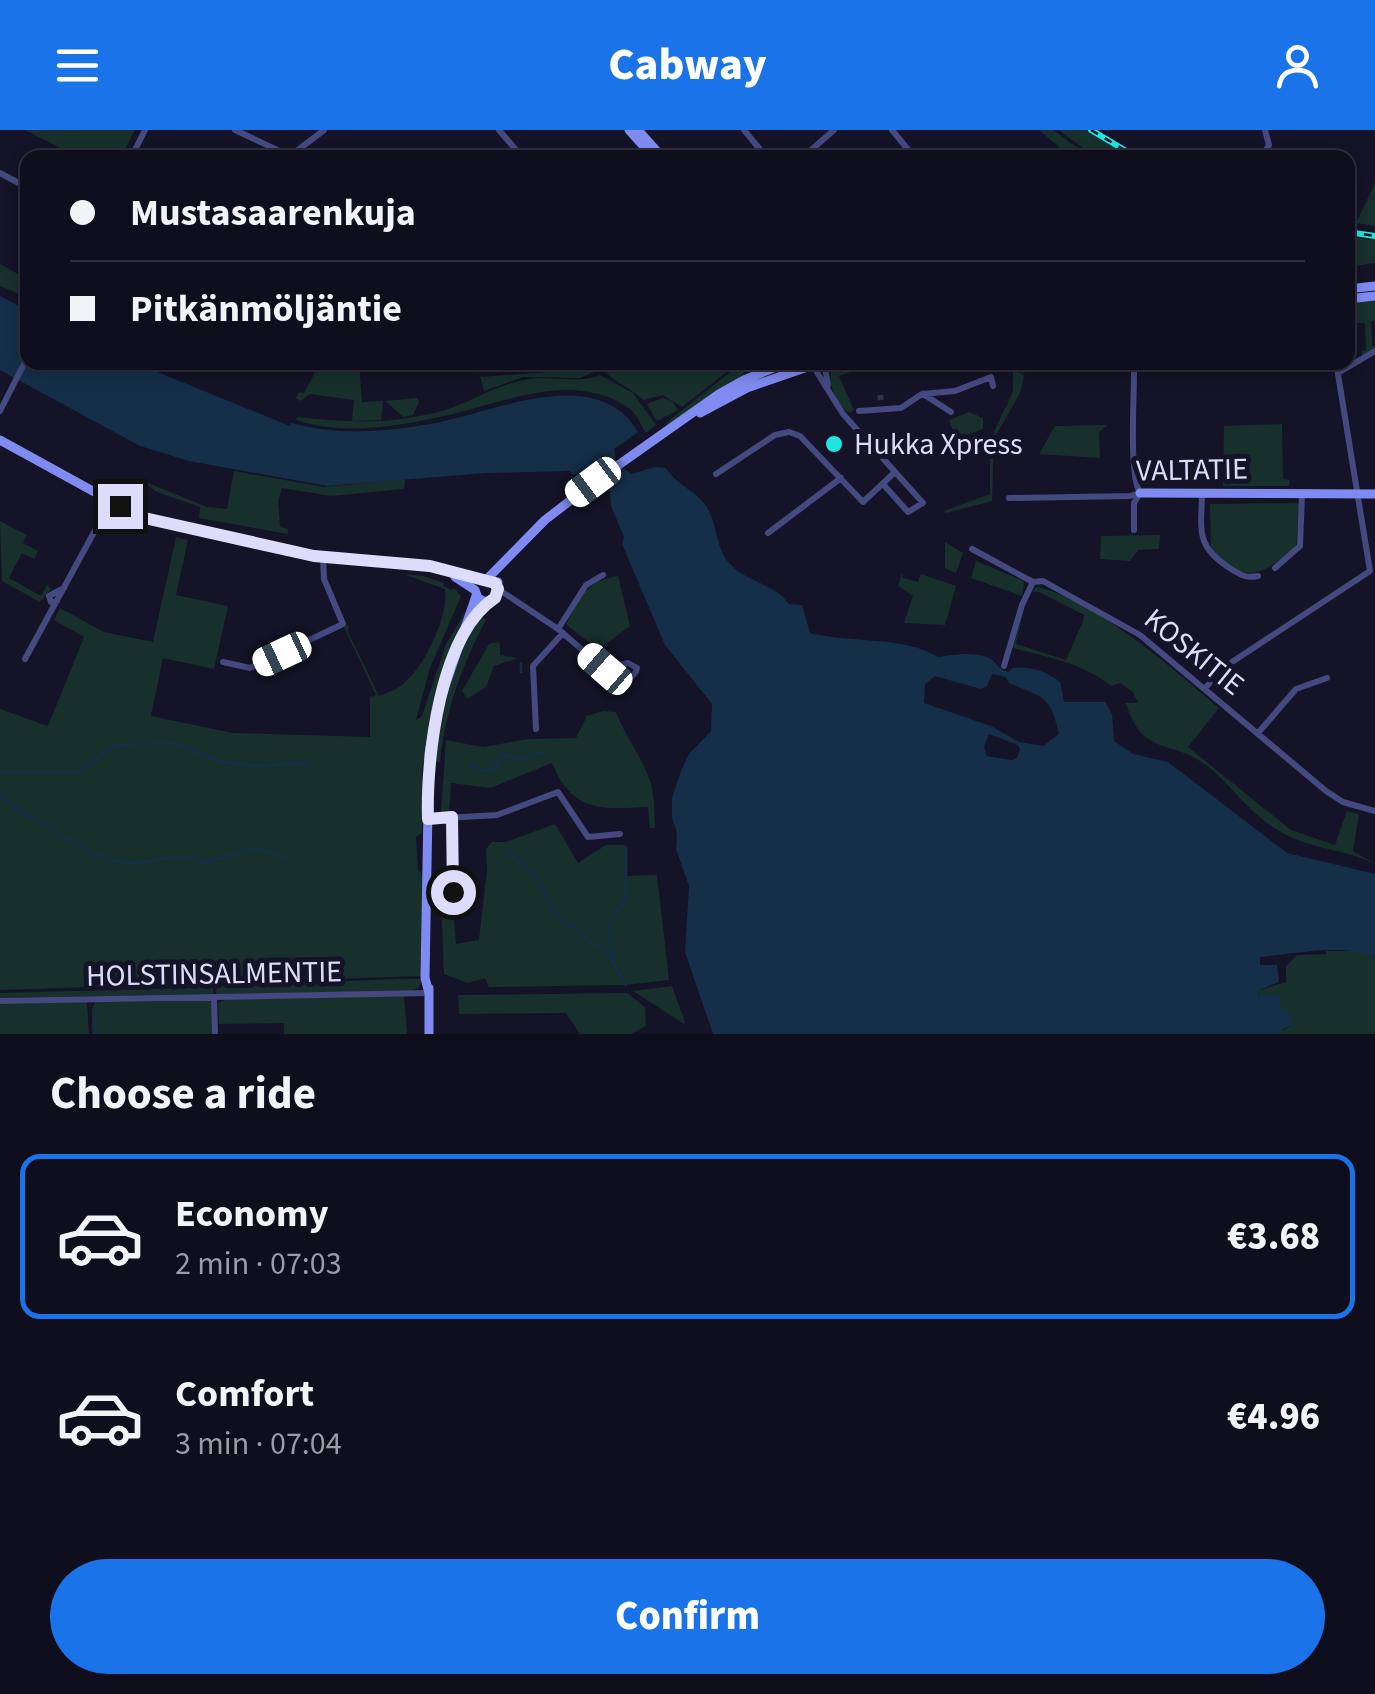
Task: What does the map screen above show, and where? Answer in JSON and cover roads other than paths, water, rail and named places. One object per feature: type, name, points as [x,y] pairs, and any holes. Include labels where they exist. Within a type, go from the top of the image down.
[{"type":"street","points":[[235,130],[277,150]]},
{"type":"street","points":[[298,150],[324,130]]},
{"type":"street","points":[[499,130],[516,150]]},
{"type":"street","points":[[629,130],[649,150]]},
{"type":"street","points":[[744,130],[760,150]]},
{"type":"street","points":[[811,150],[834,130]]},
{"type":"street","points":[[892,130],[908,150]]},
{"type":"street","points":[[0,412],[20,370]]},
{"type":"street","points":[[430,1034],[428,819],[433,730],[475,593],[492,583],[545,520],[593,482],[744,380],[768,370]]},
{"type":"street","points":[[674,426],[747,388],[798,370]]},
{"type":"street","points":[[821,370],[843,414],[922,499],[918,508],[908,512],[883,484]]},
{"type":"street","points":[[1134,370],[1135,467],[1140,493],[1134,502],[1134,530]]},
{"type":"street","points":[[1205,688],[1226,666],[1370,571],[1337,370]]},
{"type":"street","points":[[1338,373],[1343,370]]},
{"type":"street","points":[[859,411],[881,404],[901,408],[922,394],[955,390],[991,377],[993,386]]},
{"type":"street","points":[[922,394],[951,412]]},
{"type":"street","points":[[716,474],[775,434],[790,432],[803,439],[863,502],[896,472]]},
{"type":"street","points":[[0,440],[140,517],[323,557],[400,562],[492,583],[561,631],[605,669]]},
{"type":"street","points":[[768,533],[841,478]]},
{"type":"street","name":"VALTATIE","points":[[1010,498],[1140,493],[1375,494]]},
{"type":"street","points":[[1275,568],[1300,546],[1302,494]]},
{"type":"street","points":[[1202,495],[1202,537],[1206,550],[1244,576],[1258,576]]},
{"type":"street","points":[[25,659],[111,501]]},
{"type":"street","name":"KOSKITIE","points":[[972,548],[1033,582],[1043,581],[1121,622],[1334,797],[1375,811]]},
{"type":"street","points":[[223,662],[250,668],[342,624],[324,579],[323,557]]},
{"type":"street","points":[[448,572],[490,601],[521,606]]},
{"type":"street","points":[[536,729],[533,666],[561,631],[586,585],[602,574]]},
{"type":"street","points":[[1004,666],[1033,582]]},
{"type":"street","points":[[464,634],[490,601],[492,583]]},
{"type":"street","points":[[1258,734],[1296,690],[1327,678]]},
{"type":"street","points":[[428,819],[497,815],[558,792],[585,835],[591,838],[620,834]]},
{"type":"street","points":[[452,817],[453,892]]},
{"type":"street","name":"HOLSTINSALMENTIE","points":[[0,1001],[429,992]]},
{"type":"street","points":[[214,997],[215,1034]]},
{"type":"water","points":[[0,296],[20,306],[20,370],[152,370],[290,426],[291,423],[326,430],[377,431],[430,424],[541,398],[596,399],[619,411],[638,432],[614,449],[616,462],[631,474],[666,468],[706,506],[730,564],[789,604],[802,605],[810,633],[910,646],[938,657],[977,655],[989,658],[1005,671],[1019,668],[1043,672],[1060,682],[1064,702],[1105,702],[1112,714],[1114,741],[1133,754],[1168,762],[1287,853],[1375,874],[1375,957],[1333,950],[1260,957],[1260,965],[1277,965],[1279,982],[1259,990],[1258,996],[1280,994],[1279,1004],[1292,1015],[1292,1025],[1280,1034],[713,1034],[685,952],[689,886],[676,849],[672,817],[672,798],[681,771],[689,754],[711,731],[712,704],[665,645],[622,544],[624,537],[611,506],[609,483],[595,466],[574,475],[569,471],[486,473],[327,486],[189,461],[140,446],[0,370]],"holes":[[[992,674],[1006,677],[1009,683],[1044,700],[1052,712],[1059,734],[1043,746],[1019,742],[991,726],[924,703],[925,684],[935,676],[981,689],[987,686]],[[989,734],[1018,745],[1017,758],[1012,760],[987,756],[984,747]]]},
{"type":"waterway","points":[[521,663],[521,672]]},
{"type":"waterway","points":[[0,772],[78,772],[116,745],[173,743],[221,762],[254,766],[309,763]]},
{"type":"waterway","points":[[471,764],[484,772],[495,768],[502,754],[523,760],[543,753]]},
{"type":"waterway","points":[[0,793],[17,810],[53,830]]},
{"type":"waterway","points":[[57,833],[101,856],[129,863],[176,857],[206,863],[253,848],[288,857]]},
{"type":"waterway","points":[[613,962],[610,923],[626,898],[626,847]]},
{"type":"waterway","points":[[508,852],[535,875],[558,917],[590,943],[604,948],[626,985]]},
{"type":"waterway","points":[[96,1013],[96,1034]]},
{"type":"tunnel","points":[[880,395],[881,400]]},
{"type":"railway","points":[[1091,130],[1125,150]]},
{"type":"railway","points":[[1355,233],[1375,236]]},
{"type":"place","name":"Hukka Xpress","points":[[834,444]]}]
